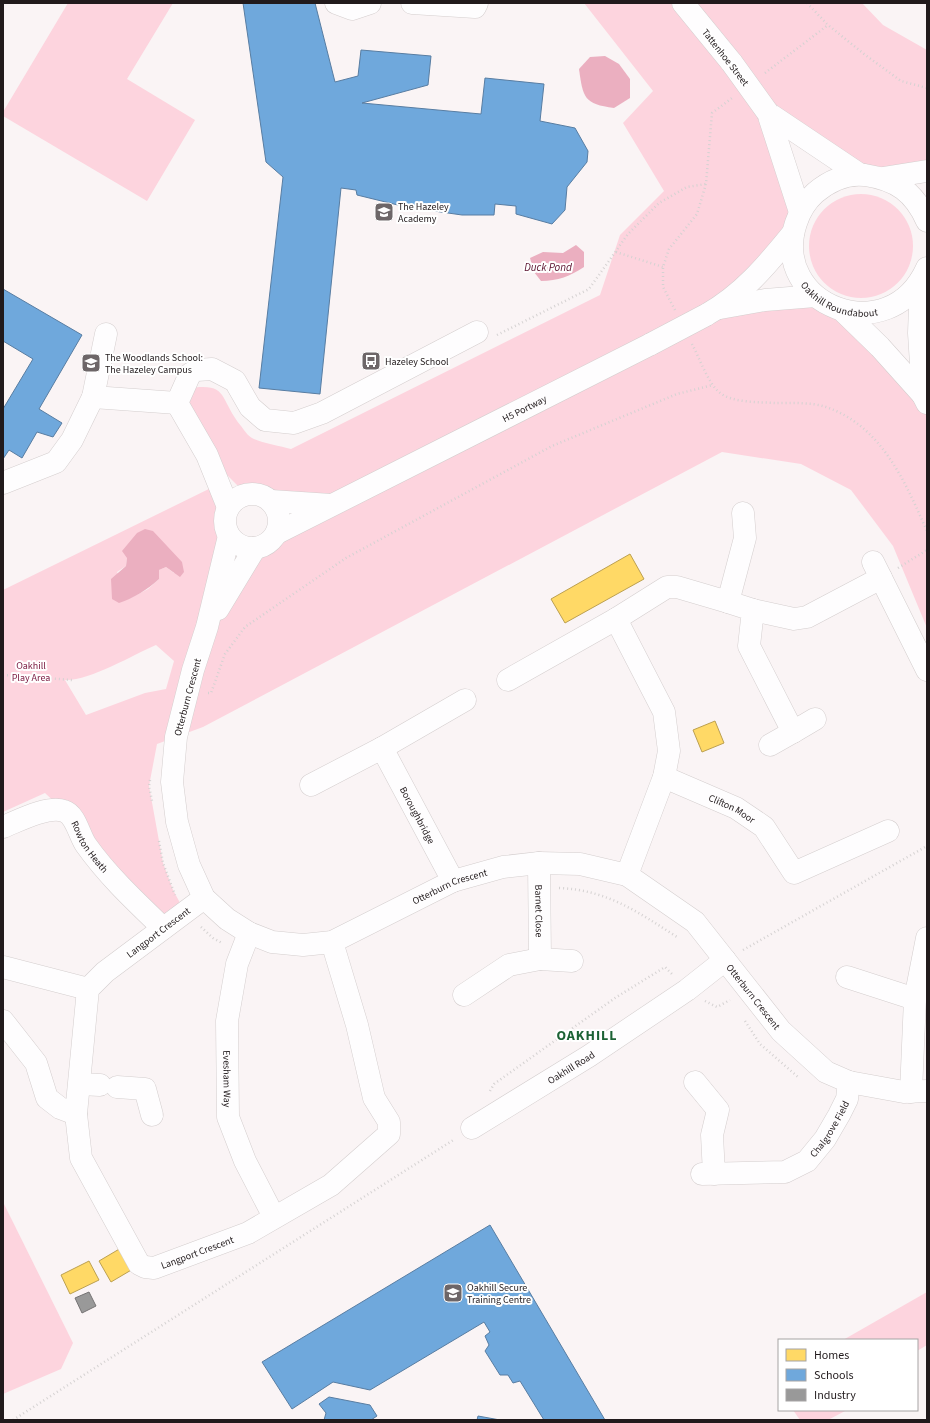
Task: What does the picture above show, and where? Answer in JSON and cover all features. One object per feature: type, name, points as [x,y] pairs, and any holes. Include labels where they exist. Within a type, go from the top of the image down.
[{"type":"street","points":[[336,3],[352,9],[370,3]]},
{"type":"street","points":[[412,3],[475,7],[477,3]]},
{"type":"street","name":"Tattenhoe Street","points":[[683,3],[732,63],[768,113],[800,212]]},
{"type":"street","name":"Tattenhoe Street","points":[[768,113],[859,174]]},
{"type":"street","points":[[883,178],[927,171]]},
{"type":"street","name":"Oakhill Roundabout","points":[[924,274],[907,297],[888,309],[866,314],[844,312],[830,306],[815,296],[801,278],[793,256],[793,233],[800,212],[811,197],[824,185],[841,178],[859,174],[883,178],[904,188],[920,205],[927,221]]},
{"type":"street","name":"H5 Portway","points":[[277,533],[712,312],[760,274],[793,233]]},
{"type":"street","points":[[924,274],[919,333],[925,399]]},
{"type":"street","name":"H5 Portway","points":[[712,312],[764,300],[815,296]]},
{"type":"street","points":[[844,312],[880,347],[925,399]]},
{"type":"street","points":[[177,403],[190,374],[197,370],[212,369],[235,380],[250,407],[265,420],[294,423],[322,413],[477,332]]},
{"type":"street","points":[[3,483],[56,462],[72,440],[93,397],[106,334]]},
{"type":"street","points":[[93,397],[177,403]]},
{"type":"street","points":[[177,403],[207,456],[228,507]]},
{"type":"street","points":[[207,456],[246,494]]},
{"type":"street","points":[[271,501],[279,516],[277,533],[272,540],[264,546],[255,548],[240,546],[229,536],[224,522],[228,507],[233,501],[246,494],[259,494],[271,501],[331,505]]},
{"type":"street","points":[[728,602],[746,538],[744,513]]},
{"type":"street","name":"Otterburn Crescent","points":[[229,536],[207,627],[193,670],[176,737],[172,782],[177,822],[189,865],[204,898],[227,919],[249,934],[272,942],[303,945],[332,942],[453,881],[503,867],[539,863],[580,864],[627,875],[695,922],[781,1031],[826,1072],[849,1082],[919,1092],[915,999],[927,938]]},
{"type":"street","name":"Otterburn Crescent","points":[[207,627],[255,548]]},
{"type":"street","points":[[508,680],[616,619],[667,587],[677,587],[753,610],[794,619],[807,617],[877,570],[927,670]]},
{"type":"street","points":[[753,610],[749,646],[793,732]]},
{"type":"street","points":[[616,619],[664,712],[669,751],[664,777],[627,875]]},
{"type":"street","points":[[311,785],[382,748],[465,700]]},
{"type":"street","points":[[770,745],[815,719]]},
{"type":"street","name":"Boroughbridge","points":[[382,748],[453,881]]},
{"type":"street","name":"Clifton Moor","points":[[664,777],[736,808],[764,827],[794,873],[888,830]]},
{"type":"street","name":"Rowton Heath","points":[[3,827],[44,811],[62,810],[71,815],[80,837],[103,868],[163,928]]},
{"type":"street","name":"Barnet Close","points":[[539,863],[538,887],[540,959]]},
{"type":"street","name":"Langport Crescent","points":[[204,898],[105,972],[88,989],[99,1085],[76,1114],[81,1158],[138,1264],[145,1267],[154,1268],[248,1233],[331,1185],[389,1134],[389,1122],[374,1098],[357,1026],[332,942]]},
{"type":"street","name":"Evesham Way","points":[[249,934],[237,964],[227,1021],[228,1118],[244,1161],[274,1217]]},
{"type":"street","points":[[464,995],[509,965],[540,959],[572,962]]},
{"type":"street","name":"Oakhill Road","points":[[472,1128],[589,1056],[687,990],[725,960]]},
{"type":"street","points":[[3,967],[88,989]]},
{"type":"street","points":[[848,977],[915,999]]},
{"type":"street","points":[[3,1021],[36,1063],[47,1098],[60,1108],[76,1114]]},
{"type":"street","name":"Chalgrove Field","points":[[695,1082],[718,1110],[712,1135],[708,1174],[785,1172],[807,1161],[825,1139],[839,1115],[847,1099],[849,1082]]},
{"type":"street","points":[[99,1085],[145,1089],[152,1115]]},
{"type":"path","points":[[808,3],[828,25],[901,81],[927,88]]},
{"type":"path","points":[[761,76],[828,25]]},
{"type":"path","points":[[678,315],[664,287],[663,267],[669,249],[697,214],[706,184],[712,113],[736,95]]},
{"type":"path","points":[[616,252],[663,267]]},
{"type":"path","points":[[692,343],[713,385],[719,393],[735,399],[753,402],[797,403],[826,407],[854,421],[880,443],[905,481],[927,531]]},
{"type":"path","points":[[877,570],[927,550]]},
{"type":"path","points":[[3,676],[72,680]]},
{"type":"path","points":[[150,779],[149,786],[153,809]]},
{"type":"path","points":[[159,840],[163,863],[173,890],[185,912],[213,938],[242,953]]},
{"type":"path","points":[[725,960],[927,846]]},
{"type":"path","points":[[538,887],[570,888],[602,895],[627,906],[684,941]]},
{"type":"path","points":[[488,1097],[494,1084],[615,998],[666,967],[687,990],[717,1008],[734,998]]},
{"type":"path","points":[[13,1420],[472,1128]]},
{"type":"green space","points":[[68,3],[173,3],[127,79],[195,120],[147,201],[3,116],[3,112]]},
{"type":"green space","name":"Oakhill Play Area","points":[[584,3],[862,3],[883,25],[927,50],[927,171],[859,174],[763,119],[800,212],[718,308],[815,296],[923,395],[927,268],[927,628],[893,546],[851,490],[801,464],[722,452],[203,727],[157,744],[149,786],[163,863],[173,890],[185,912],[163,928],[63,810],[45,793],[3,812],[3,590],[219,484],[225,514],[226,529],[207,625],[264,546],[330,505],[271,501],[259,494],[246,494],[207,455],[177,403],[185,389],[210,387],[216,390],[221,394],[234,416],[251,437],[256,440],[291,449],[600,295],[620,235],[664,191],[623,123],[653,91]],"holes":[[[127,558],[182,562],[174,573],[166,567],[159,570],[159,579],[148,589],[129,599],[117,572],[126,566]],[[156,645],[174,661],[166,689],[145,693],[86,715],[65,680],[75,679],[98,672]]]},
{"type":"green space","points":[[861,194],[881,198],[898,209],[909,226],[913,246],[909,266],[898,283],[881,294],[861,298],[841,294],[824,283],[813,266],[809,246],[813,226],[824,209],[841,198]]},
{"type":"green space","points":[[3,1202],[73,1343],[61,1369],[3,1394]]},
{"type":"green space","points":[[927,1292],[927,1345],[918,1350],[918,1339],[845,1339]]},
{"type":"green space","points":[[794,1411],[845,1411],[828,1420],[800,1420]]},
{"type":"water","points":[[605,56],[619,64],[630,79],[630,98],[614,108],[591,102],[584,93],[580,79],[579,69],[590,57]]},
{"type":"water","name":"Duck Pond","points":[[576,245],[584,252],[584,267],[564,277],[541,281],[534,272],[530,258],[543,252],[563,253]]},
{"type":"water","points":[[145,529],[153,531],[182,562],[184,572],[180,577],[166,567],[159,570],[159,579],[135,596],[119,603],[112,599],[111,579],[126,566],[127,558],[122,551],[137,533]]},
{"type":"building: Homes","points":[[630,554],[644,579],[565,623],[551,599]]},
{"type":"building: Homes","points":[[715,721],[724,743],[702,752],[693,730]]},
{"type":"building: Homes","points":[[121,1248],[133,1269],[111,1282],[99,1261]]},
{"type":"building: Homes","points":[[89,1261],[99,1280],[70,1294],[61,1275]]},
{"type":"building: Schools","points":[[243,3],[315,3],[335,82],[358,76],[361,50],[431,56],[428,85],[362,103],[481,114],[485,78],[544,84],[540,121],[575,128],[588,151],[587,162],[567,187],[565,210],[552,224],[516,214],[516,206],[495,204],[494,215],[462,215],[406,207],[357,195],[356,190],[341,188],[320,394],[259,388],[283,177],[266,162]]},
{"type":"building: Schools","points":[[3,289],[82,335],[39,409],[62,423],[53,437],[37,432],[22,458],[9,450],[3,459],[3,409],[33,359],[3,341]]},
{"type":"building: Schools","name":"Oakhill Secure Training Centre","points":[[490,1225],[605,1420],[544,1420],[520,1381],[513,1383],[508,1375],[500,1375],[485,1351],[489,1345],[485,1336],[490,1332],[484,1322],[370,1390],[333,1382],[292,1409],[262,1362]]},
{"type":"building: Schools","points":[[329,1397],[370,1405],[377,1416],[371,1420],[324,1420],[326,1413],[319,1404]]},
{"type":"building: Schools","points":[[478,1416],[500,1420],[477,1420]]},
{"type":"building: Industry","points":[[89,1292],[96,1306],[82,1313],[75,1298]]},
{"type":"place","name":"The Hazeley Academy","points":[[384,212]]},
{"type":"place","name":"Hazeley School","points":[[371,361]]},
{"type":"place","name":"The Woodlands School: The Hazeley Campus","points":[[91,363]]},
{"type":"place","name":"Oakhill Secure Training Centre","points":[[453,1293]]},
{"type":"district","name":"OAKHILL","points":[[587,1035]]}]
